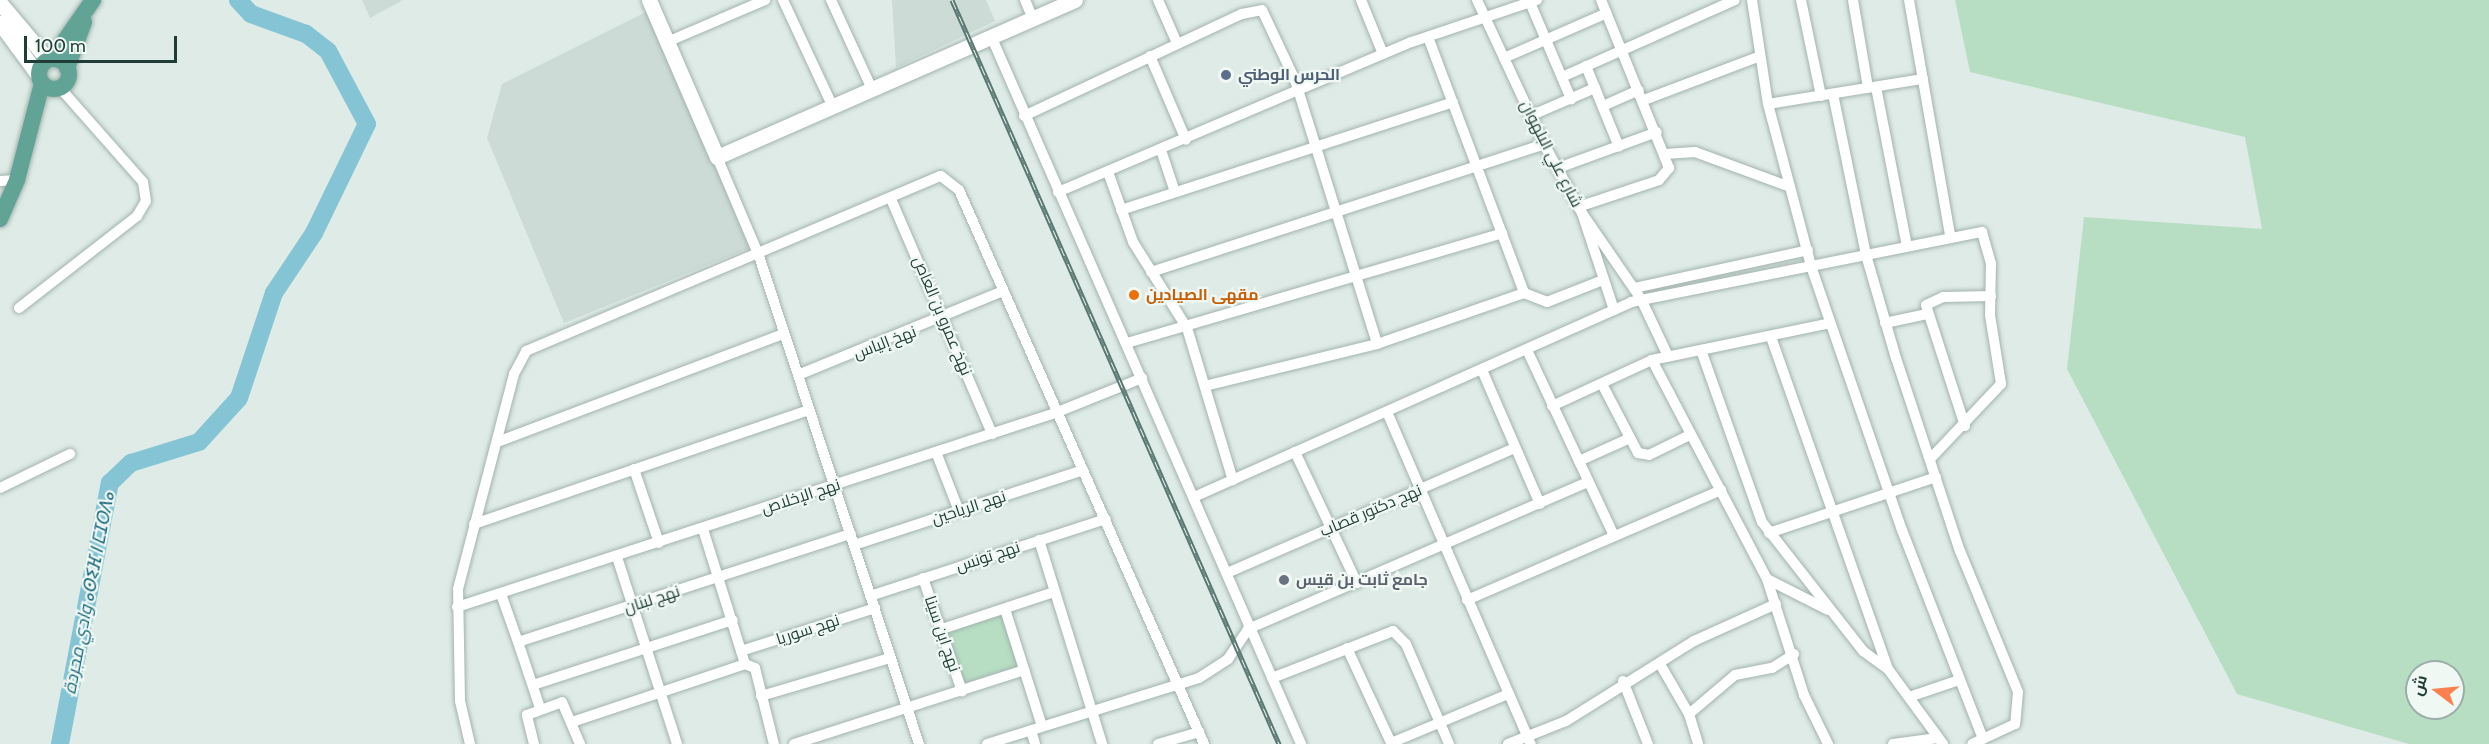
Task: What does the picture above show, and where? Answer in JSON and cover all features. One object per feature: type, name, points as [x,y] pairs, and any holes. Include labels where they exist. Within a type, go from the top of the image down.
[{"type":"main road","points":[[0,219],[17,180],[26,144],[44,121],[49,84],[56,63],[93,0]]},
{"type":"main road","points":[[49,84],[56,63]]},
{"type":"street","points":[[649,0],[759,256],[808,410],[837,486],[870,596],[919,744]]},
{"type":"street","points":[[667,42],[765,0]]},
{"type":"street","points":[[783,0],[832,107]]},
{"type":"street","points":[[831,0],[872,89]]},
{"type":"street","points":[[1025,0],[1033,18]]},
{"type":"street","points":[[717,157],[1075,0]]},
{"type":"street","points":[[1158,0],[1177,43]]},
{"type":"street","points":[[1361,0],[1383,54]]},
{"type":"street","name":"شارع علي البلهوان","points":[[1477,0],[1544,144],[1580,210],[1641,299],[1668,356]]},
{"type":"street","points":[[1601,0],[1657,132],[1665,154],[1668,172],[1659,180],[1580,210],[1614,310]]},
{"type":"street","points":[[1562,77],[1736,0]]},
{"type":"street","points":[[1752,0],[1758,57],[1768,104],[1811,266],[1889,493],[1983,739]]},
{"type":"street","points":[[1801,0],[1885,323],[1973,586],[2018,692],[2014,724],[1972,744]]},
{"type":"street","points":[[1853,0],[1907,246]]},
{"type":"street","points":[[1909,0],[1950,236]]},
{"type":"street","points":[[1058,192],[1186,140],[1383,54],[1532,1],[1571,99]]},
{"type":"street","points":[[0,3],[11,37],[56,63]]},
{"type":"street","points":[[1024,116],[1177,43],[1262,10],[1298,92],[1338,211],[1377,344]]},
{"type":"street","points":[[1504,58],[1607,13]]},
{"type":"street","points":[[0,23],[49,84],[143,182],[146,201],[137,216],[19,308]]},
{"type":"street","points":[[991,36],[1024,116],[1142,378],[1301,744]]},
{"type":"street","points":[[1428,37],[1524,293]]},
{"type":"street","points":[[1150,56],[1186,140]]},
{"type":"street","points":[[1603,106],[1758,57]]},
{"type":"street","points":[[1586,66],[1619,147]]},
{"type":"street","points":[[1768,104],[1923,79]]},
{"type":"street","points":[[1530,116],[1595,88]]},
{"type":"street","points":[[1121,210],[1453,102]]},
{"type":"street","points":[[1558,168],[1657,132]]},
{"type":"street","points":[[1151,272],[1544,144]]},
{"type":"street","points":[[1161,150],[1175,192]]},
{"type":"street","points":[[1665,154],[1689,151],[1790,187]]},
{"type":"street","points":[[1108,172],[1121,210],[1151,272],[1187,328],[1233,480]]},
{"type":"street","points":[[470,744],[460,701],[457,607],[474,524],[500,441],[514,374],[526,351],[759,256],[891,199],[937,176],[952,180],[1055,413],[1106,519],[1204,744]]},
{"type":"street","points":[[0,181],[17,180]]},
{"type":"street","name":"نهخ عمرو بن العاص","points":[[891,199],[992,434]]},
{"type":"street","points":[[1127,344],[1502,233]]},
{"type":"street","points":[[1194,497],[1641,299],[1866,255],[1950,236],[1984,233],[2001,384],[1965,426],[1930,459]]},
{"type":"street","points":[[1634,288],[1808,250]]},
{"type":"street","points":[[1204,386],[1377,344],[1524,293],[1546,302],[1603,280]]},
{"type":"street","name":"نهخ إلياس","points":[[798,375],[944,319],[1003,291]]},
{"type":"street","points":[[1965,426],[1927,314],[1926,305],[1935,298],[1991,296]]},
{"type":"street","points":[[1885,323],[1927,314]]},
{"type":"street","points":[[1552,406],[1652,360],[1830,323]]},
{"type":"street","points":[[500,441],[783,334]]},
{"type":"street","points":[[1771,337],[1888,669]]},
{"type":"street","points":[[1527,350],[1614,536]]},
{"type":"street","points":[[1701,350],[1770,533],[1863,651],[1888,669],[1941,741]]},
{"type":"street","points":[[1652,360],[1767,579],[1794,654],[1800,686],[1828,744]]},
{"type":"street","points":[[1482,370],[1540,504]]},
{"type":"street","name":"نهج الإخلاص","points":[[457,607],[837,486],[1055,413],[1142,378]]},
{"type":"street","points":[[1602,384],[1628,439],[1638,453],[1649,455],[1690,435]]},
{"type":"street","points":[[474,524],[808,410]]},
{"type":"street","points":[[1387,412],[1419,491],[1529,740]]},
{"type":"street","points":[[1579,461],[1628,439]]},
{"type":"street","name":"نهج دكتور قصاب","points":[[1227,573],[1515,448]]},
{"type":"street","points":[[936,452],[959,511]]},
{"type":"street","points":[[1295,452],[1358,583]]},
{"type":"street","points":[[0,488],[70,454]]},
{"type":"street","points":[[634,469],[659,543]]},
{"type":"street","name":"نهج الرياحين","points":[[853,540],[959,511],[1083,470]]},
{"type":"street","points":[[1770,533],[1936,477]]},
{"type":"street","points":[[987,744],[1199,678],[1228,659],[1251,628],[1588,482]]},
{"type":"street","points":[[1467,600],[1720,490]]},
{"type":"street","name":"نهج تونس","points":[[870,596],[1106,519]]},
{"type":"street","points":[[703,529],[745,663],[755,668],[774,744]]},
{"type":"street","name":"نهج لبنان","points":[[518,642],[720,578],[853,540]]},
{"type":"street","points":[[1039,540],[1102,744]]},
{"type":"street","points":[[617,557],[677,744]]},
{"type":"street","name":"نهج ابن سينا","points":[[922,578],[962,690]]},
{"type":"street","points":[[1767,579],[1833,613]]},
{"type":"street","points":[[942,629],[1054,592]]},
{"type":"street","points":[[501,594],[540,708]]},
{"type":"street","points":[[1508,744],[1529,740],[1580,713],[1623,681],[1660,664],[1694,641],[1776,604]]},
{"type":"street","name":"نهج سوريا","points":[[741,651],[875,608]]},
{"type":"street","points":[[1005,609],[1024,670],[1036,728],[1035,744]]},
{"type":"street","points":[[533,685],[733,620]]},
{"type":"street","points":[[1272,678],[1389,631],[1402,636],[1449,744]]},
{"type":"street","points":[[1347,648],[1387,740],[1401,742],[1509,694]]},
{"type":"street","points":[[1689,714],[1735,675],[1772,668],[1794,654]]},
{"type":"street","points":[[761,696],[890,657]]},
{"type":"street","points":[[572,722],[745,663]]},
{"type":"street","points":[[1660,664],[1689,714],[1698,744]]},
{"type":"street","points":[[794,744],[1024,670]]},
{"type":"street","points":[[1909,697],[1959,680]]},
{"type":"street","points":[[1623,681],[1648,744]]},
{"type":"street","points":[[533,744],[525,717],[540,708],[563,702],[580,744]]},
{"type":"street","points":[[1158,744],[1198,732]]},
{"type":"street","points":[[1893,744],[1941,741]]},
{"type":"shaded area","points":[[362,0],[403,0],[370,18]]},
{"type":"shaded area","points":[[892,0],[986,0],[995,21],[896,68]]},
{"type":"shaded area","points":[[648,11],[750,248],[564,323],[487,138],[502,84]]},
{"type":"green space","points":[[1955,0],[2489,0],[2489,744],[2409,744],[2237,694],[2067,369],[2084,217],[2262,229],[2245,137],[1970,72]]},
{"type":"green space","points":[[1002,615],[1018,667],[963,683],[947,632]]},
{"type":"waterway","name":"وادي مجردة ⴰⵙⵉⴼ ⵏ ⵎⵊⵔⴷⴰ","points":[[60,744],[110,483],[131,463],[199,442],[239,398],[274,293],[314,233],[367,124],[328,51],[306,34],[251,14],[238,0]]},
{"type":"railway","points":[[952,0],[1279,744]]},
{"type":"place","name":"الحرس الوطني","points":[[1226,75]]},
{"type":"place","name":"مقهى الصيادين","points":[[1134,295]]},
{"type":"place","name":"جامع ثابت بن قیس","points":[[1284,580]]}]
